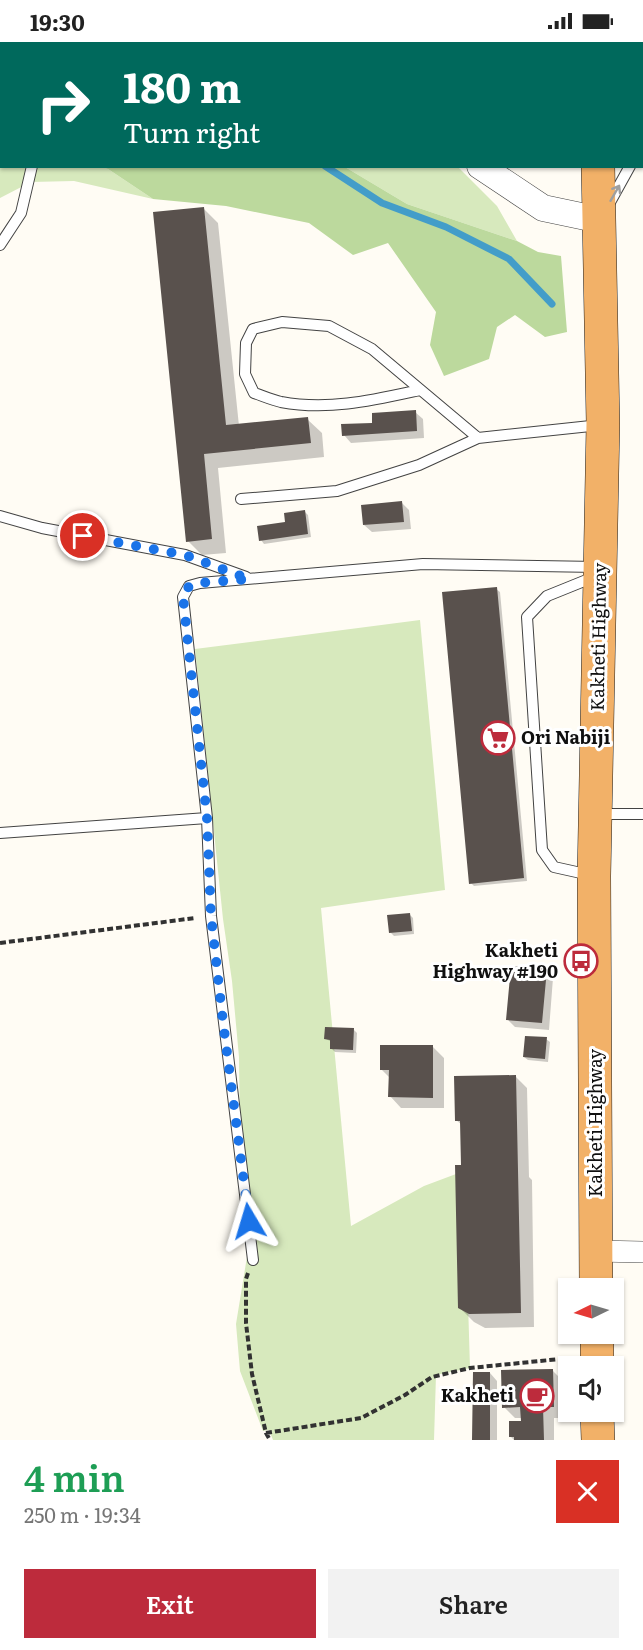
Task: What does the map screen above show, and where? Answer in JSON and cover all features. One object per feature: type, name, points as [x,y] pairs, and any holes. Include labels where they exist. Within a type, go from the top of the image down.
[{"type":"highway","name":"Kakheti Highway","points":[[596,1278],[594,876],[603,424],[598,168]]},
{"type":"highway","points":[[597,1422],[598,1440]]},
{"type":"street","points":[[483,168],[543,208],[600,220]]},
{"type":"street","points":[[596,1251],[643,1252]]},
{"type":"lane","points":[[0,245],[21,213],[32,168]]},
{"type":"lane","points":[[600,220],[629,168]]},
{"type":"lane","points":[[420,390],[372,401],[336,405],[309,405],[279,401],[254,393],[245,374],[246,343],[253,329],[282,322],[329,327],[372,349],[478,438]]},
{"type":"lane","points":[[241,499],[337,491],[419,465],[478,438],[603,424]]},
{"type":"lane","points":[[0,516],[42,528],[185,555],[249,579]]},
{"type":"lane","points":[[253,1260],[211,916],[207,818],[183,597],[189,586],[200,583],[423,564],[600,571]]},
{"type":"lane","points":[[594,876],[554,867],[542,850],[527,617],[547,596],[600,571]]},
{"type":"lane","points":[[596,814],[643,814]]},
{"type":"lane","points":[[0,833],[207,818]]},
{"type":"path","points":[[0,943],[211,916]]},
{"type":"path","points":[[253,1260],[246,1279],[246,1323],[252,1374],[266,1433],[270,1440]]},
{"type":"path","points":[[266,1433],[361,1418],[405,1395],[432,1377],[470,1368],[578,1357],[597,1352]]},
{"type":"green space","points":[[0,168],[104,168],[153,199],[74,181],[31,182],[0,198]]},
{"type":"green space","points":[[104,168],[347,168],[407,204],[517,241],[538,252],[561,256],[567,332],[545,337],[515,315],[497,327],[489,359],[444,376],[430,345],[436,312],[388,243],[353,255],[309,223],[226,206],[153,199]]},
{"type":"green space","points":[[347,168],[459,168],[497,206],[517,241],[407,204]]},
{"type":"green space","points":[[420,620],[445,890],[321,908],[351,1226],[424,1186],[464,1171],[470,1368],[436,1375],[434,1440],[273,1440],[269,1430],[263,1431],[240,1371],[236,1324],[253,1220],[240,1135],[239,1057],[232,981],[223,919],[195,649]]},
{"type":"building","points":[[204,207],[226,425],[308,417],[311,443],[204,454],[212,539],[186,542],[153,212]]},
{"type":"building","points":[[416,410],[417,431],[342,436],[341,424],[372,423],[372,413]]},
{"type":"building","points":[[402,501],[404,522],[363,525],[361,505]]},
{"type":"building","points":[[305,510],[308,534],[259,541],[257,526],[285,522],[284,513]]},
{"type":"building","points":[[497,587],[524,878],[469,884],[442,592]]},
{"type":"building","points":[[410,913],[412,931],[389,933],[387,915]]},
{"type":"building","points":[[511,966],[547,969],[542,1023],[506,1020]]},
{"type":"building","points":[[325,1027],[354,1028],[353,1050],[330,1049],[330,1040],[324,1039]]},
{"type":"building","points":[[525,1036],[547,1037],[545,1059],[523,1057]]},
{"type":"building","points":[[380,1045],[433,1045],[433,1098],[388,1097],[389,1070],[380,1070]]},
{"type":"building","points":[[516,1075],[521,1313],[469,1314],[458,1308],[455,1165],[461,1165],[460,1121],[455,1121],[454,1076]]},
{"type":"building","points":[[553,1369],[554,1407],[543,1407],[544,1440],[514,1440],[514,1437],[509,1437],[509,1421],[521,1421],[520,1407],[502,1408],[501,1370]]},
{"type":"building","points":[[473,1372],[490,1372],[490,1440],[472,1440]]},
{"type":"waterway","points":[[328,168],[382,203],[446,227],[509,259],[552,304]]},
{"type":"place","name":"Ori Nabiji","points":[[498,738]]},
{"type":"place","name":"Kakheti Highway #190","points":[[581,961]]},
{"type":"place","name":"Kakheti","points":[[537,1396]]},
{"type":"route","points":[[83,536],[185,555],[249,579],[189,586],[183,597],[207,818],[211,916],[249,1221]]}]
